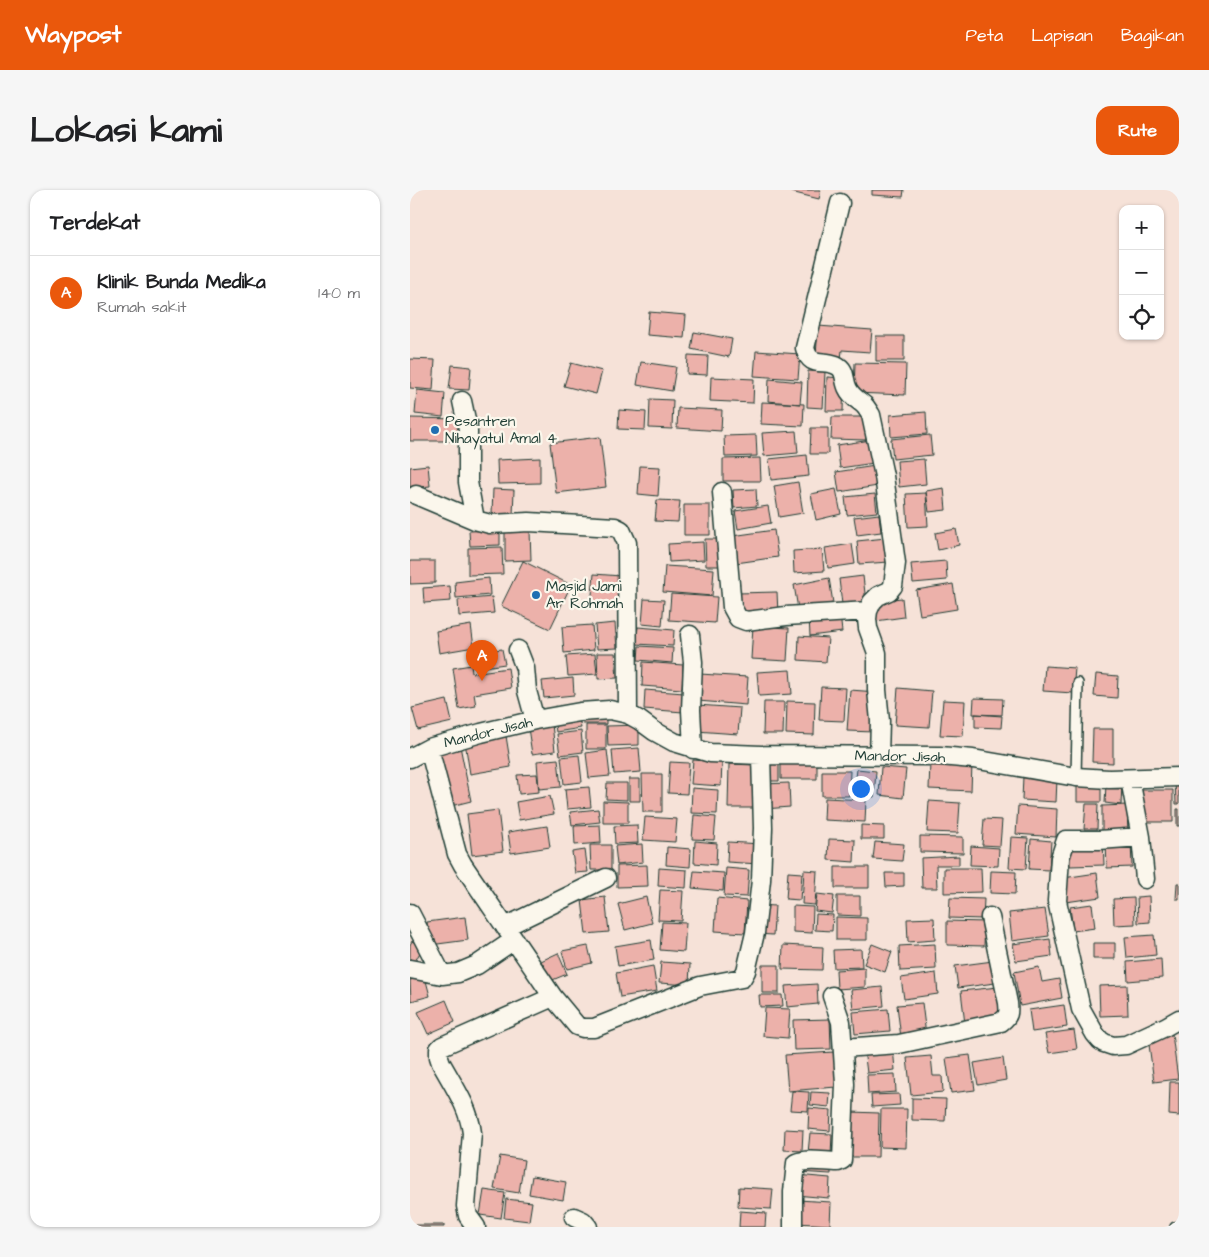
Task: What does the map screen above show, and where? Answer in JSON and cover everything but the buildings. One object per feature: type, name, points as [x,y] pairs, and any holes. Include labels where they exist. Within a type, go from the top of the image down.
[{"type":"street","points":[[840,203],[805,348],[811,360],[836,365],[841,369],[847,388],[871,415],[884,476],[896,563],[893,586],[878,596],[868,610],[868,628],[877,653],[877,690],[880,721],[879,756]]},
{"type":"street","points":[[462,401],[468,429],[468,482],[475,520]]},
{"type":"street","points":[[722,492],[732,607],[738,618],[746,621],[868,610]]},
{"type":"street","points":[[416,495],[475,520],[490,524],[529,522],[615,527],[621,530],[627,543],[628,714]]},
{"type":"street","points":[[690,635],[693,662],[691,710],[693,749]]},
{"type":"street","points":[[518,650],[525,668],[527,691],[535,720]]},
{"type":"street","name":"Mandor Jisah","points":[[410,758],[429,748],[535,720],[580,712],[610,710],[628,714],[674,742],[710,753],[940,756],[973,759],[1076,777],[1109,779],[1179,777]]},
{"type":"street","points":[[429,748],[457,854],[463,865],[553,998],[576,1026],[583,1028],[594,1028],[700,986],[742,978],[746,970],[755,933],[761,880],[763,828],[761,755]]},
{"type":"street","points":[[1130,778],[1141,837],[1145,879]]},
{"type":"street","points":[[1141,837],[1066,840],[1060,858],[1057,901],[1081,1008],[1100,1040],[1113,1046],[1126,1045],[1179,1019]]},
{"type":"street","points":[[410,969],[442,975],[458,974],[477,965],[509,934],[606,878]]},
{"type":"street","points":[[410,912],[442,975]]},
{"type":"street","points":[[843,1048],[899,1044],[1001,1022],[1007,1018],[1008,1003],[990,918]]},
{"type":"street","points":[[792,1227],[796,1163],[806,1161],[838,1162],[842,1160],[845,1084],[843,1048],[841,1022],[832,996]]},
{"type":"street","points":[[476,1227],[468,1216],[466,1206],[472,1133],[471,1122],[467,1110],[441,1063],[439,1049],[442,1046],[553,998]]},
{"type":"street","points":[[574,1218],[583,1221],[588,1227]]},
{"type":"lane","points":[[1076,777],[1078,683]]},
{"type":"lane","points":[[1175,1227],[1179,1226]]},
{"type":"place","name":"Pesantren Nihayatul Amal 4","points":[[435,430]]},
{"type":"place","name":"Masjid Jami Ar Rohmah","points":[[536,595]]},
{"type":"place","name":"Klinik Bunda Medika","points":[[482,681]]}]
